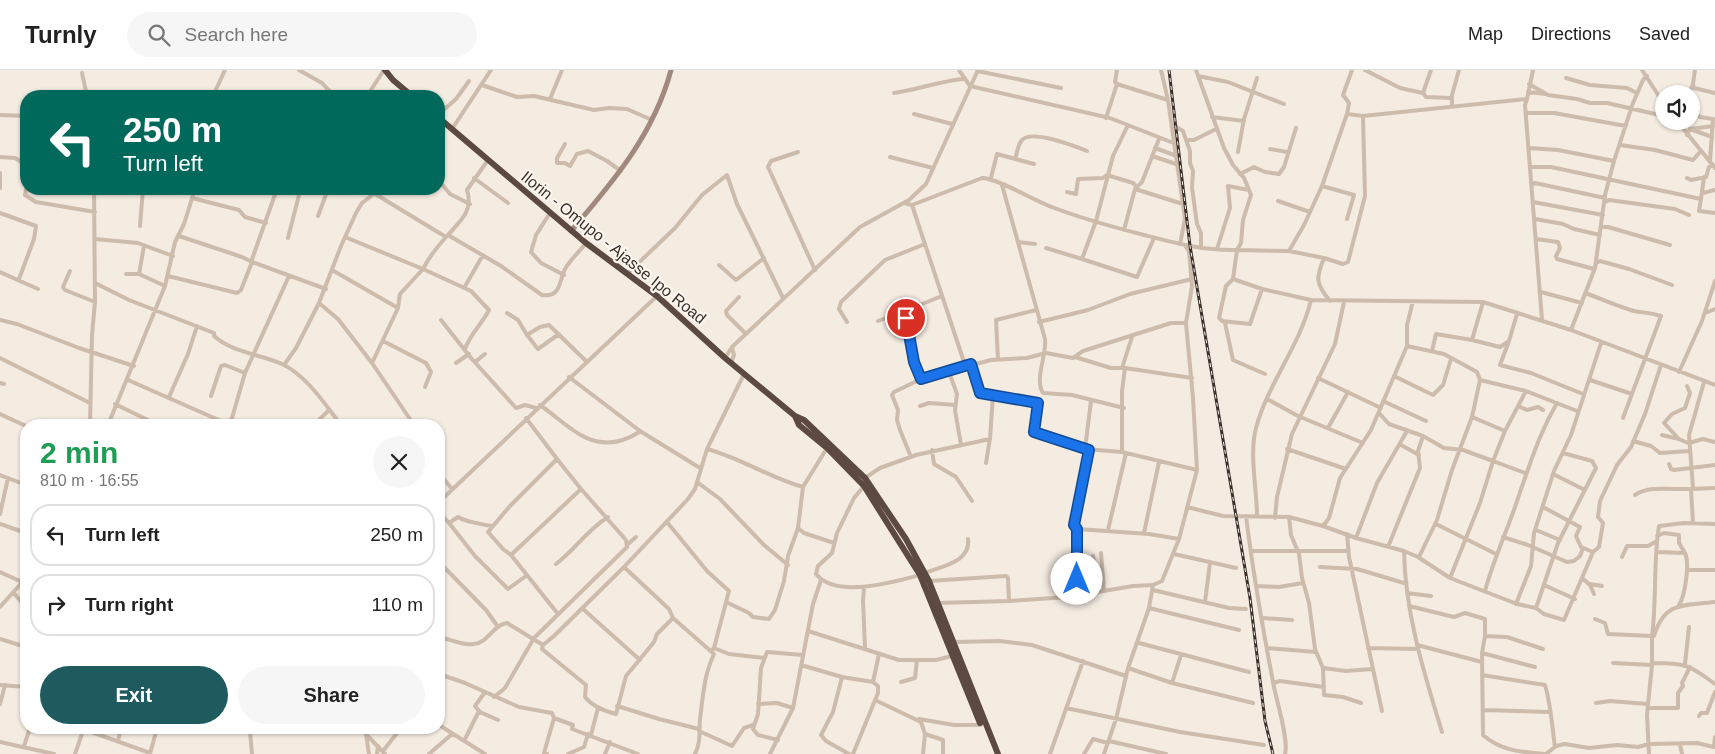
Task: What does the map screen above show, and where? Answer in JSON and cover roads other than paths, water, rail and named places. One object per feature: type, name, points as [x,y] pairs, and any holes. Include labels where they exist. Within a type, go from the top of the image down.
[{"type":"highway","points":[[384,70],[405,90]]},
{"type":"highway","name":"Ilorin - Omupo - Ajasse Ipo Road","points":[[445,123],[586,244],[657,296],[725,358],[795,416],[804,420],[865,478],[896,522],[923,574],[952,656],[993,754]]},
{"type":"highway","name":"Ilorin - Omupo - Ajasse Ipo Road","points":[[795,416],[799,425],[828,448],[864,486],[929,581],[998,754]]},
{"type":"main road","points":[[571,231],[621,171],[652,120],[671,70]]},
{"type":"street","points":[[216,90],[225,70]]},
{"type":"street","points":[[299,70],[315,77],[329,90]]},
{"type":"street","points":[[371,90],[384,70]]},
{"type":"street","points":[[452,129],[491,70]]},
{"type":"street","points":[[550,100],[562,70]]},
{"type":"street","points":[[959,70],[963,79],[970,86],[1106,118],[1176,144]]},
{"type":"street","points":[[1106,118],[1117,84],[1115,82],[1117,70]]},
{"type":"street","points":[[1161,70],[1173,125],[1185,219],[1180,244]]},
{"type":"street","points":[[1196,70],[1216,129],[1228,157],[1251,195],[1243,220],[1242,243],[1237,250],[1233,279],[1226,286],[1219,318],[1225,323],[1232,360],[1265,374]]},
{"type":"street","points":[[1289,251],[1322,186],[1347,114],[1349,103],[1343,95],[1352,70]]},
{"type":"street","points":[[1365,70],[1400,88],[1405,87],[1423,93],[1426,97],[1436,99],[1451,98]]},
{"type":"street","points":[[1423,93],[1431,70]]},
{"type":"street","points":[[1452,107],[1451,98],[1459,70]]},
{"type":"street","points":[[1525,70],[1532,72],[1525,105],[1542,320]]},
{"type":"street","points":[[1642,70],[1655,89]]},
{"type":"street","points":[[1695,70],[1692,84],[1697,90],[1715,93]]},
{"type":"street","points":[[725,358],[732,347],[860,227],[904,203],[920,191],[933,168],[977,71],[1062,88]]},
{"type":"street","points":[[82,73],[86,90]]},
{"type":"street","points":[[1198,76],[1228,82],[1284,104]]},
{"type":"street","points":[[1571,330],[1596,263],[1605,200],[1612,178],[1614,161],[1637,93],[1647,76]]},
{"type":"street","points":[[1238,152],[1244,121],[1257,78]]},
{"type":"street","points":[[1566,78],[1590,85],[1627,88],[1637,93]]},
{"type":"street","points":[[894,93],[918,90],[944,81],[963,79]]},
{"type":"street","points":[[445,109],[456,99],[469,81]]},
{"type":"street","points":[[1117,84],[1168,100]]},
{"type":"street","points":[[1529,84],[1548,95]]},
{"type":"street","points":[[482,86],[517,97],[534,96],[594,110],[609,108],[627,110],[652,120]]},
{"type":"street","points":[[1528,92],[1655,114]]},
{"type":"street","points":[[1347,114],[1363,116],[1527,99]]},
{"type":"street","points":[[1713,165],[1712,137],[1715,112]]},
{"type":"street","points":[[1526,113],[1554,113],[1626,126]]},
{"type":"street","points":[[914,114],[952,124]]},
{"type":"street","points":[[0,115],[20,116]]},
{"type":"street","points":[[904,203],[912,205],[982,178],[991,178],[1002,185],[1052,207],[1186,247],[1289,251],[1315,254],[1343,264],[1348,262],[1365,196],[1363,116]]},
{"type":"street","points":[[1700,116],[1714,119]]},
{"type":"street","points":[[1212,117],[1244,121]]},
{"type":"street","points":[[1082,259],[1096,221],[1113,156],[1128,125]]},
{"type":"street","points":[[1173,125],[1183,131],[1187,140],[1193,171],[1192,188],[1197,224],[1201,232],[1201,247]]},
{"type":"street","points":[[1700,128],[1713,126]]},
{"type":"street","points":[[1240,174],[1254,167],[1265,172],[1279,174],[1284,167],[1287,152],[1296,128]]},
{"type":"street","points":[[1187,140],[1194,140],[1216,129]]},
{"type":"street","points":[[1684,130],[1713,165]]},
{"type":"street","points":[[1687,135],[1690,130]]},
{"type":"street","points":[[1693,130],[1712,137]]},
{"type":"street","points":[[1015,159],[1021,141],[1027,136],[1042,137],[1087,151]]},
{"type":"street","points":[[1124,230],[1136,188],[1159,139]]},
{"type":"street","points":[[566,144],[557,158],[557,163],[565,163],[570,166],[577,154],[588,151],[607,160],[621,171]]},
{"type":"street","points":[[1620,145],[1655,150],[1693,160],[1702,152]]},
{"type":"street","points":[[1155,148],[1177,156]]},
{"type":"street","points":[[1529,148],[1558,150],[1614,161]]},
{"type":"street","points":[[1270,149],[1287,152]]},
{"type":"street","points":[[798,152],[771,161],[768,167],[815,270]]},
{"type":"street","points":[[991,178],[997,154],[1034,164]]},
{"type":"street","points":[[1152,156],[1179,165]]},
{"type":"street","points":[[0,157],[20,162]]},
{"type":"street","points":[[890,157],[933,168]]},
{"type":"street","points":[[372,363],[398,308],[400,294],[464,218],[470,204],[467,190],[488,160]]},
{"type":"street","points":[[1713,165],[1709,167],[1704,177],[1703,193],[1698,212],[1715,213]]},
{"type":"street","points":[[1530,167],[1551,167],[1609,180],[1612,178],[1701,199]]},
{"type":"street","points":[[0,174],[0,188]]},
{"type":"street","points":[[628,273],[675,228],[702,195],[727,175],[736,204],[783,298]]},
{"type":"street","points":[[1067,192],[1076,194],[1078,179],[1103,178],[1107,175],[1133,183],[1136,188],[1183,204]]},
{"type":"street","points":[[1686,178],[1691,180],[1704,177]]},
{"type":"street","points":[[474,178],[508,203]]},
{"type":"street","points":[[1532,185],[1535,184],[1605,200],[1675,209],[1689,215]]},
{"type":"street","points":[[1002,185],[1045,339],[1046,353],[1040,381],[1043,393],[1072,396],[1124,408]]},
{"type":"street","points":[[1217,249],[1230,208],[1228,186],[1249,190]]},
{"type":"street","points":[[1322,186],[1354,195],[1347,220]]},
{"type":"street","points":[[445,188],[450,194],[470,204]]},
{"type":"street","points":[[1703,193],[1715,190]]},
{"type":"street","points":[[25,195],[36,202],[95,212]]},
{"type":"street","points":[[90,419],[92,335],[95,302],[94,195]]},
{"type":"street","points":[[140,226],[143,195]]},
{"type":"street","points":[[110,419],[115,404],[134,366],[165,286],[173,256],[174,242],[179,236],[193,195]]},
{"type":"street","points":[[168,276],[237,293],[241,290],[275,195]]},
{"type":"street","points":[[288,238],[299,195]]},
{"type":"street","points":[[318,216],[326,195]]},
{"type":"street","points":[[284,365],[299,342],[319,304],[345,237],[362,203],[376,195],[483,255],[542,295],[553,295],[559,289],[565,268],[586,244]]},
{"type":"street","points":[[192,198],[239,210],[245,217],[266,223]]},
{"type":"street","points":[[1278,201],[1310,212]]},
{"type":"street","points":[[1534,202],[1603,215]]},
{"type":"street","points":[[912,205],[965,366]]},
{"type":"street","points":[[0,213],[36,226],[34,239],[18,279]]},
{"type":"street","points":[[550,213],[536,235],[531,252],[541,262],[564,275]]},
{"type":"street","points":[[1535,219],[1563,224],[1574,229],[1600,235]]},
{"type":"street","points":[[1601,227],[1608,226],[1670,245]]},
{"type":"street","points":[[179,236],[242,256],[251,262],[326,289]]},
{"type":"street","points":[[345,237],[471,291],[489,310],[468,338],[465,349]]},
{"type":"street","points":[[1046,248],[1137,277],[1154,238]]},
{"type":"street","points":[[95,239],[144,246],[173,256]]},
{"type":"street","points":[[1536,239],[1558,242],[1560,248],[1556,256],[1557,259],[1594,269]]},
{"type":"street","points":[[1018,242],[1035,244]]},
{"type":"street","points":[[847,322],[839,309],[841,302],[885,260],[925,244]]},
{"type":"street","points":[[139,274],[144,246]]},
{"type":"street","points":[[1104,754],[1116,719],[1136,642],[1139,642],[1149,608],[1153,587],[1162,581],[1174,554],[1197,470],[1192,378],[1186,323],[1191,301],[1192,279],[1189,251],[1186,247]]},
{"type":"street","points":[[1315,254],[1321,266]]},
{"type":"street","points":[[464,288],[483,255]]},
{"type":"street","points":[[719,265],[736,280],[764,258]]},
{"type":"street","points":[[1324,258],[1318,275],[1318,284],[1330,300]]},
{"type":"street","points":[[1596,263],[1600,262],[1629,269],[1672,284]]},
{"type":"street","points":[[332,270],[398,308]]},
{"type":"street","points":[[70,271],[63,287],[65,290],[95,302]]},
{"type":"street","points":[[0,272],[38,290]]},
{"type":"street","points":[[126,274],[139,274],[165,286]]},
{"type":"street","points":[[232,419],[245,373],[289,276]]},
{"type":"street","points":[[1040,322],[1088,310],[1130,294],[1192,279]]},
{"type":"street","points":[[1233,279],[1262,289],[1311,300],[1344,302],[1483,302],[1571,330],[1704,382],[1715,384]]},
{"type":"street","points":[[1679,372],[1705,313],[1715,281]]},
{"type":"street","points":[[95,283],[155,310],[214,333],[214,336],[223,344],[284,365],[302,377],[336,419]]},
{"type":"street","points":[[1222,320],[1227,319],[1250,324],[1262,289]]},
{"type":"street","points":[[1540,292],[1582,302]]},
{"type":"street","points":[[1585,293],[1609,303],[1639,312],[1648,311],[1661,316],[1623,418]]},
{"type":"street","points":[[445,496],[538,406],[657,296]]},
{"type":"street","points":[[878,321],[942,296]]},
{"type":"street","points":[[739,297],[726,311],[727,315],[746,334]]},
{"type":"street","points":[[1257,516],[1254,436],[1267,399],[1299,334],[1311,300]]},
{"type":"street","points":[[1323,526],[1328,518],[1337,484],[1363,443],[1379,413],[1407,346],[1406,325],[1413,301]]},
{"type":"street","points":[[1276,518],[1277,497],[1287,449],[1298,416],[1335,344],[1344,302]]},
{"type":"street","points":[[1472,340],[1483,302]]},
{"type":"street","points":[[319,304],[338,319],[372,363],[410,419]]},
{"type":"street","points":[[1705,313],[1715,309]]},
{"type":"street","points":[[998,360],[996,320],[1036,310]]},
{"type":"street","points":[[902,312],[909,325],[914,362],[921,379]]},
{"type":"street","points":[[507,313],[518,320],[538,349],[559,334]]},
{"type":"street","points":[[1517,314],[1500,365],[1531,372],[1583,394]]},
{"type":"street","points":[[0,320],[31,329],[134,366]]},
{"type":"street","points":[[441,320],[516,408],[525,405],[538,406],[577,435],[596,442],[613,442],[640,431]]},
{"type":"street","points":[[1075,357],[1083,351],[1132,337],[1171,323],[1186,323]]},
{"type":"street","points":[[527,335],[546,325],[559,334],[586,361]]},
{"type":"street","points":[[169,398],[188,354],[197,326]]},
{"type":"street","points":[[1432,350],[1436,334],[1500,347],[1509,341]]},
{"type":"street","points":[[1108,530],[1124,452],[1122,391],[1124,368],[1132,337]]},
{"type":"street","points":[[462,338],[468,338]]},
{"type":"street","points":[[383,341],[426,363],[431,372],[425,387]]},
{"type":"street","points":[[1516,604],[1531,566],[1536,530],[1553,474],[1563,453],[1583,394],[1590,380],[1601,343]]},
{"type":"street","points":[[1407,346],[1444,354],[1477,372],[1480,380],[1472,417],[1452,470],[1436,524],[1419,557]]},
{"type":"street","points":[[731,363],[734,355],[732,347]]},
{"type":"street","points":[[910,457],[900,430],[898,410],[892,394],[921,379],[971,364],[1027,358],[1046,353],[1075,357],[1111,368],[1124,368],[1192,378]]},
{"type":"street","points":[[456,363],[469,354]]},
{"type":"street","points":[[475,362],[485,354]]},
{"type":"street","points":[[0,358],[90,403]]},
{"type":"street","points":[[1394,376],[1434,394],[1443,385],[1451,359]]},
{"type":"street","points":[[971,364],[978,391],[1038,403],[1034,432],[1087,450],[1124,452],[1197,470]]},
{"type":"street","points":[[211,396],[221,366],[226,365],[245,373]]},
{"type":"street","points":[[1187,507],[1224,516],[1290,517],[1323,526],[1356,538],[1404,551],[1419,557],[1450,578],[1516,604],[1536,608],[1544,614],[1564,620],[1592,552],[1598,547],[1603,523],[1598,517],[1600,500],[1617,465],[1633,441],[1645,414],[1661,365]]},
{"type":"street","points":[[949,372],[957,394],[955,405],[961,444]]},
{"type":"street","points":[[673,618],[657,634],[654,642],[626,676],[616,714],[598,708],[585,698],[586,685],[542,649],[543,644],[583,609],[688,499],[697,482],[707,449],[744,374]]},
{"type":"street","points":[[569,377],[640,431],[700,468]]},
{"type":"street","points":[[1318,378],[1381,408]]},
{"type":"street","points":[[128,380],[216,419]]},
{"type":"street","points":[[1480,380],[1526,390],[1577,411]]},
{"type":"street","points":[[1590,380],[1632,394]]},
{"type":"street","points":[[1693,523],[1692,468],[1689,442],[1704,382]]},
{"type":"street","points":[[1679,439],[1664,423],[1672,414],[1686,408],[1690,393],[1687,386]]},
{"type":"street","points":[[1450,578],[1467,537],[1505,430],[1526,390]]},
{"type":"street","points":[[1328,428],[1348,392]]},
{"type":"street","points":[[986,463],[990,438],[990,408],[993,395]]},
{"type":"street","points":[[1267,399],[1298,416],[1363,443]]},
{"type":"street","points":[[1383,400],[1426,421]]},
{"type":"street","points":[[1077,595],[1077,529],[1074,525],[1087,450],[1091,401]]},
{"type":"street","points":[[920,406],[929,403],[955,405]]},
{"type":"street","points":[[1485,591],[1496,554],[1521,491],[1525,473],[1540,434],[1557,403]]},
{"type":"street","points":[[115,404],[146,419]]},
{"type":"street","points":[[1518,406],[1527,410],[1538,407],[1543,410]]},
{"type":"street","points":[[320,419],[329,410]]},
{"type":"street","points":[[1379,413],[1383,420],[1423,436],[1444,448],[1461,450],[1525,473]]},
{"type":"street","points":[[0,414],[20,423]]},
{"type":"street","points":[[1472,417],[1505,430]]},
{"type":"street","points":[[526,418],[581,489],[608,517],[628,544]]},
{"type":"street","points":[[1356,538],[1377,483],[1401,445],[1407,431]]},
{"type":"street","points":[[1662,435],[1689,442],[1703,439],[1715,442]]},
{"type":"street","points":[[1388,547],[1420,468],[1419,455],[1423,436]]},
{"type":"street","points":[[865,478],[880,468],[910,457],[932,450],[990,438]]},
{"type":"street","points":[[1633,441],[1651,446],[1660,453],[1690,451]]},
{"type":"street","points":[[1401,445],[1419,455]]},
{"type":"street","points":[[726,602],[749,613],[752,617],[769,619],[775,610],[798,528],[803,487],[828,448]]},
{"type":"street","points":[[707,449],[737,458],[781,480],[803,487]]},
{"type":"street","points":[[1287,449],[1346,469]]},
{"type":"street","points":[[932,450],[934,464],[956,476],[972,501]]},
{"type":"street","points":[[1536,608],[1560,540],[1596,468],[1592,461],[1563,453]]},
{"type":"street","points":[[557,459],[488,532],[511,555],[558,614]]},
{"type":"street","points":[[1144,533],[1160,462]]},
{"type":"street","points":[[1669,464],[1671,469],[1715,465]]},
{"type":"street","points":[[1553,474],[1585,490]]},
{"type":"street","points":[[0,475],[20,483]]},
{"type":"street","points":[[0,514],[8,478]]},
{"type":"street","points":[[445,480],[452,489]]},
{"type":"street","points":[[697,482],[720,499],[764,545],[788,565]]},
{"type":"street","points":[[864,486],[847,513],[834,543],[832,554],[818,566],[816,574],[821,580],[836,584],[864,587],[923,574],[960,560],[969,546],[968,539]]},
{"type":"street","points":[[1635,495],[1650,488],[1659,490],[1715,488]]},
{"type":"street","points":[[511,555],[581,489]]},
{"type":"street","points":[[1543,507],[1580,527],[1576,536],[1583,548],[1592,552]]},
{"type":"street","points":[[1246,516],[1267,648],[1287,746],[1285,754]]},
{"type":"street","points":[[449,523],[458,517],[465,522],[475,521],[492,526]]},
{"type":"street","points":[[556,564],[571,553],[580,540],[608,517]]},
{"type":"street","points":[[1290,517],[1291,535],[1298,551],[1303,583],[1309,603],[1316,652],[1323,668],[1324,695],[1343,696],[1361,703]]},
{"type":"street","points":[[445,519],[475,556],[508,589],[526,576]]},
{"type":"street","points":[[667,522],[707,571],[727,587],[730,596],[726,602],[717,644],[705,674],[699,730],[700,743],[696,754]]},
{"type":"street","points":[[1649,754],[1648,706],[1655,610],[1654,573],[1659,526],[1693,523],[1715,524]]},
{"type":"street","points":[[0,524],[20,530]]},
{"type":"street","points":[[1436,524],[1467,537],[1496,554]]},
{"type":"street","points":[[798,528],[804,533],[834,543]]},
{"type":"street","points":[[1077,529],[1144,533],[1179,539]]},
{"type":"street","points":[[1536,530],[1560,540]]},
{"type":"street","points":[[1347,534],[1348,550],[1382,711]]},
{"type":"street","points":[[1622,557],[1627,546],[1648,546],[1664,534],[1679,535],[1679,543],[1685,552],[1688,570],[1682,600],[1657,625],[1652,642]]},
{"type":"street","points":[[494,697],[505,688],[534,638],[636,537]]},
{"type":"street","points":[[1503,537],[1567,562],[1574,561],[1583,548]]},
{"type":"street","points":[[1251,551],[1348,550]]},
{"type":"street","points":[[1404,551],[1404,583],[1418,647],[1442,732]]},
{"type":"street","points":[[1657,552],[1685,552]]},
{"type":"street","points":[[1101,553],[1104,590]]},
{"type":"street","points":[[1174,554],[1236,568]]},
{"type":"street","points":[[1093,556],[1096,570],[1102,572]]},
{"type":"street","points":[[1205,602],[1210,563]]},
{"type":"street","points":[[624,567],[670,609],[673,618],[713,651],[765,658]]},
{"type":"street","points":[[1320,567],[1353,569],[1404,583]]},
{"type":"street","points":[[445,568],[476,602],[486,610],[498,627]]},
{"type":"street","points":[[1688,570],[1715,570]]},
{"type":"street","points":[[0,572],[20,578]]},
{"type":"street","points":[[929,581],[1006,576],[1008,578],[1010,602]]},
{"type":"street","points":[[1582,578],[1589,584],[1594,594]]},
{"type":"street","points":[[770,754],[793,708],[813,604],[821,580]]},
{"type":"street","points":[[1257,586],[1279,587],[1303,583]]},
{"type":"street","points":[[1589,584],[1602,586]]},
{"type":"street","points":[[0,607],[20,585]]},
{"type":"street","points":[[1544,585],[1574,599]]},
{"type":"street","points":[[864,587],[865,647]]},
{"type":"street","points":[[937,603],[1010,602],[1077,595],[1104,590],[1153,587],[1205,602],[1246,609]]},
{"type":"street","points":[[14,593],[20,600]]},
{"type":"street","points":[[1407,593],[1431,596]]},
{"type":"street","points":[[1679,605],[1715,602]]},
{"type":"street","points":[[1409,606],[1454,617],[1465,613],[1485,619],[1482,653],[1483,735],[1494,745],[1515,751],[1545,754],[1555,747],[1565,744],[1589,748],[1618,745],[1638,748],[1649,744],[1697,743],[1714,747],[1715,738]]},
{"type":"street","points":[[1149,608],[1239,630]]},
{"type":"street","points":[[583,609],[640,660]]},
{"type":"street","points":[[1262,618],[1292,620]]},
{"type":"street","points":[[1595,619],[1605,624],[1608,634],[1652,636]]},
{"type":"street","points":[[445,638],[460,644],[476,644],[498,627],[507,623],[543,644]]},
{"type":"street","points":[[1685,664],[1689,627]]},
{"type":"street","points":[[808,631],[865,647],[879,654],[899,660],[952,656]]},
{"type":"street","points":[[1485,636],[1507,637],[1543,649]]},
{"type":"street","points":[[0,639],[20,645]]},
{"type":"street","points":[[953,642],[1012,642],[1032,645],[1126,676]]},
{"type":"street","points":[[1139,642],[1249,672]]},
{"type":"street","points":[[1368,648],[1418,647],[1482,662]]},
{"type":"street","points":[[1267,648],[1316,652]]},
{"type":"street","points":[[778,740],[757,734],[753,726],[758,714],[761,668],[767,652],[803,655]]},
{"type":"street","points":[[1482,653],[1534,667]]},
{"type":"street","points":[[873,682],[879,654]]},
{"type":"street","points":[[1172,683],[1181,654]]},
{"type":"street","points":[[901,682],[915,678],[917,660]]},
{"type":"street","points":[[1050,754],[1082,661]]},
{"type":"street","points":[[1613,664],[1652,665],[1654,662],[1685,664],[1715,684]]},
{"type":"street","points":[[801,665],[842,677],[873,682],[878,686],[875,700],[853,754]]},
{"type":"street","points":[[1596,704],[1610,701],[1678,708],[1678,693],[1681,691],[1682,683],[1690,667]]},
{"type":"street","points":[[1128,668],[1172,683],[1253,703]]},
{"type":"street","points":[[1323,668],[1346,671],[1372,668]]},
{"type":"street","points":[[1482,675],[1545,685],[1550,703],[1555,747]]},
{"type":"street","points":[[445,676],[519,707],[552,712],[554,718],[551,723],[544,753],[547,754]]},
{"type":"street","points":[[842,677],[833,712],[821,734],[826,740],[849,754]]},
{"type":"street","points":[[1274,683],[1280,681],[1324,687]]},
{"type":"street","points":[[0,704],[2,685],[20,687]]},
{"type":"street","points":[[485,692],[475,706],[479,711],[498,720]]},
{"type":"street","points":[[1699,716],[1701,713],[1707,713],[1715,692]]},
{"type":"street","points":[[875,700],[918,719],[954,725],[982,725]]},
{"type":"street","points":[[758,704],[777,703],[793,708]]},
{"type":"street","points":[[617,706],[659,720],[699,730],[732,746],[744,728],[753,726]]},
{"type":"street","points":[[568,754],[584,747],[598,708]]},
{"type":"street","points":[[1066,708],[1180,732],[1264,745]]},
{"type":"street","points":[[1483,710],[1550,712]]},
{"type":"street","points":[[464,741],[479,711]]},
{"type":"street","points":[[554,718],[570,723],[572,729],[638,754]]},
{"type":"street","points":[[918,719],[923,725],[925,734],[923,754]]},
{"type":"street","points":[[445,729],[485,754]]},
{"type":"street","points":[[24,746],[28,734]]},
{"type":"street","points":[[75,754],[82,734]]},
{"type":"street","points":[[100,734],[150,754],[155,734]]},
{"type":"street","points":[[118,741],[120,734]]},
{"type":"street","points":[[250,734],[252,754]]},
{"type":"street","points":[[366,734],[384,752],[397,734]]},
{"type":"street","points":[[366,734],[368,754]]},
{"type":"street","points":[[429,754],[452,734]]},
{"type":"street","points":[[925,734],[943,740],[943,754]]},
{"type":"street","points":[[1084,754],[1093,739],[1166,754]]},
{"type":"street","points":[[0,742],[54,754]]},
{"type":"street","points":[[605,754],[610,742]]},
{"type":"street","points":[[1680,744],[1682,754]]},
{"type":"street","points":[[377,754],[378,746]]},
{"type":"railway","points":[[1169,70],[1190,246],[1250,598],[1265,721],[1273,754]]}]
